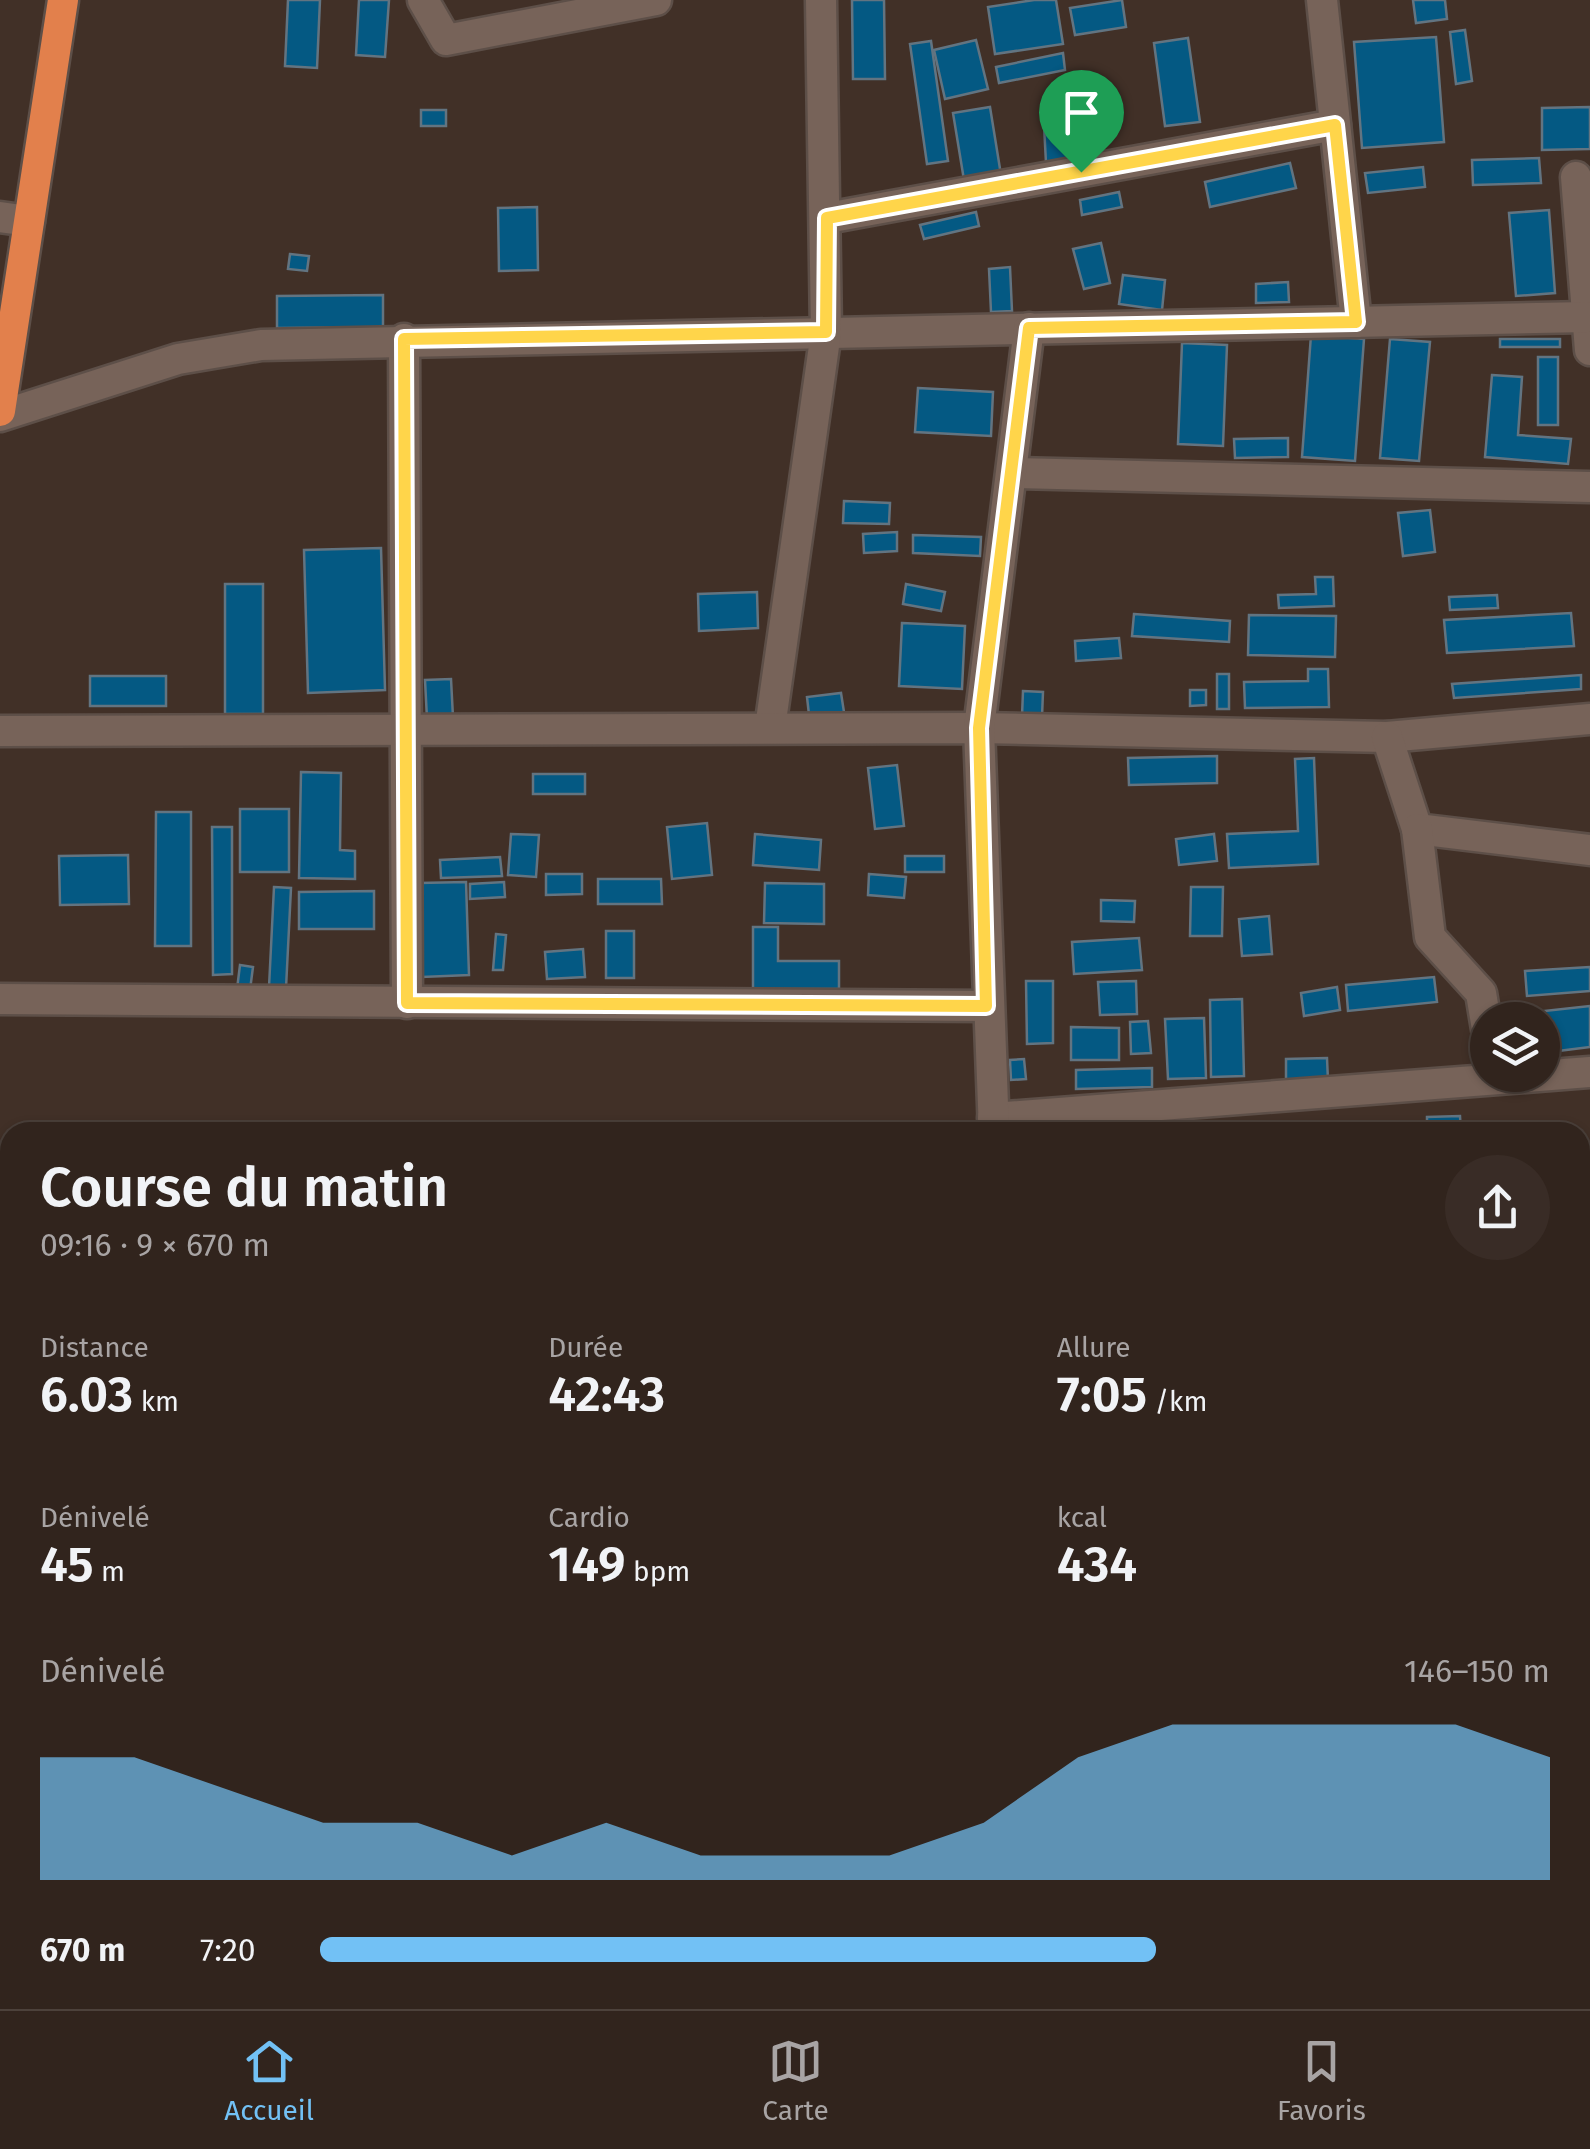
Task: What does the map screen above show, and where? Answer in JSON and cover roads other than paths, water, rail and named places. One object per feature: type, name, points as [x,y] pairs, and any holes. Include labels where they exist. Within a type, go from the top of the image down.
[{"type":"highway","points":[[0,414],[14,219],[63,0]]},
{"type":"street","points":[[423,0],[446,40],[656,0]]},
{"type":"street","points":[[770,728],[826,332],[821,0]]},
{"type":"street","points":[[1322,0],[1356,322]]},
{"type":"street","points":[[827,218],[1335,125]]},
{"type":"street","points":[[1576,177],[1588,269],[1586,317],[1590,350]]},
{"type":"street","points":[[0,414],[178,359],[261,345],[1586,317]]},
{"type":"street","points":[[994,1122],[986,1006],[979,728],[1029,328]]},
{"type":"street","points":[[404,339],[407,1003]]},
{"type":"street","points":[[1012,473],[1590,488]]},
{"type":"street","points":[[0,731],[979,728],[1387,737],[1590,719]]},
{"type":"street","points":[[1387,737],[1417,829],[1430,937],[1482,994],[1483,1002]]},
{"type":"street","points":[[1417,829],[1590,850]]},
{"type":"street","points":[[0,999],[986,1006]]},
{"type":"street","points":[[1560,1074],[1590,1072]]},
{"type":"street","points":[[1025,1122],[1470,1079]]}]
